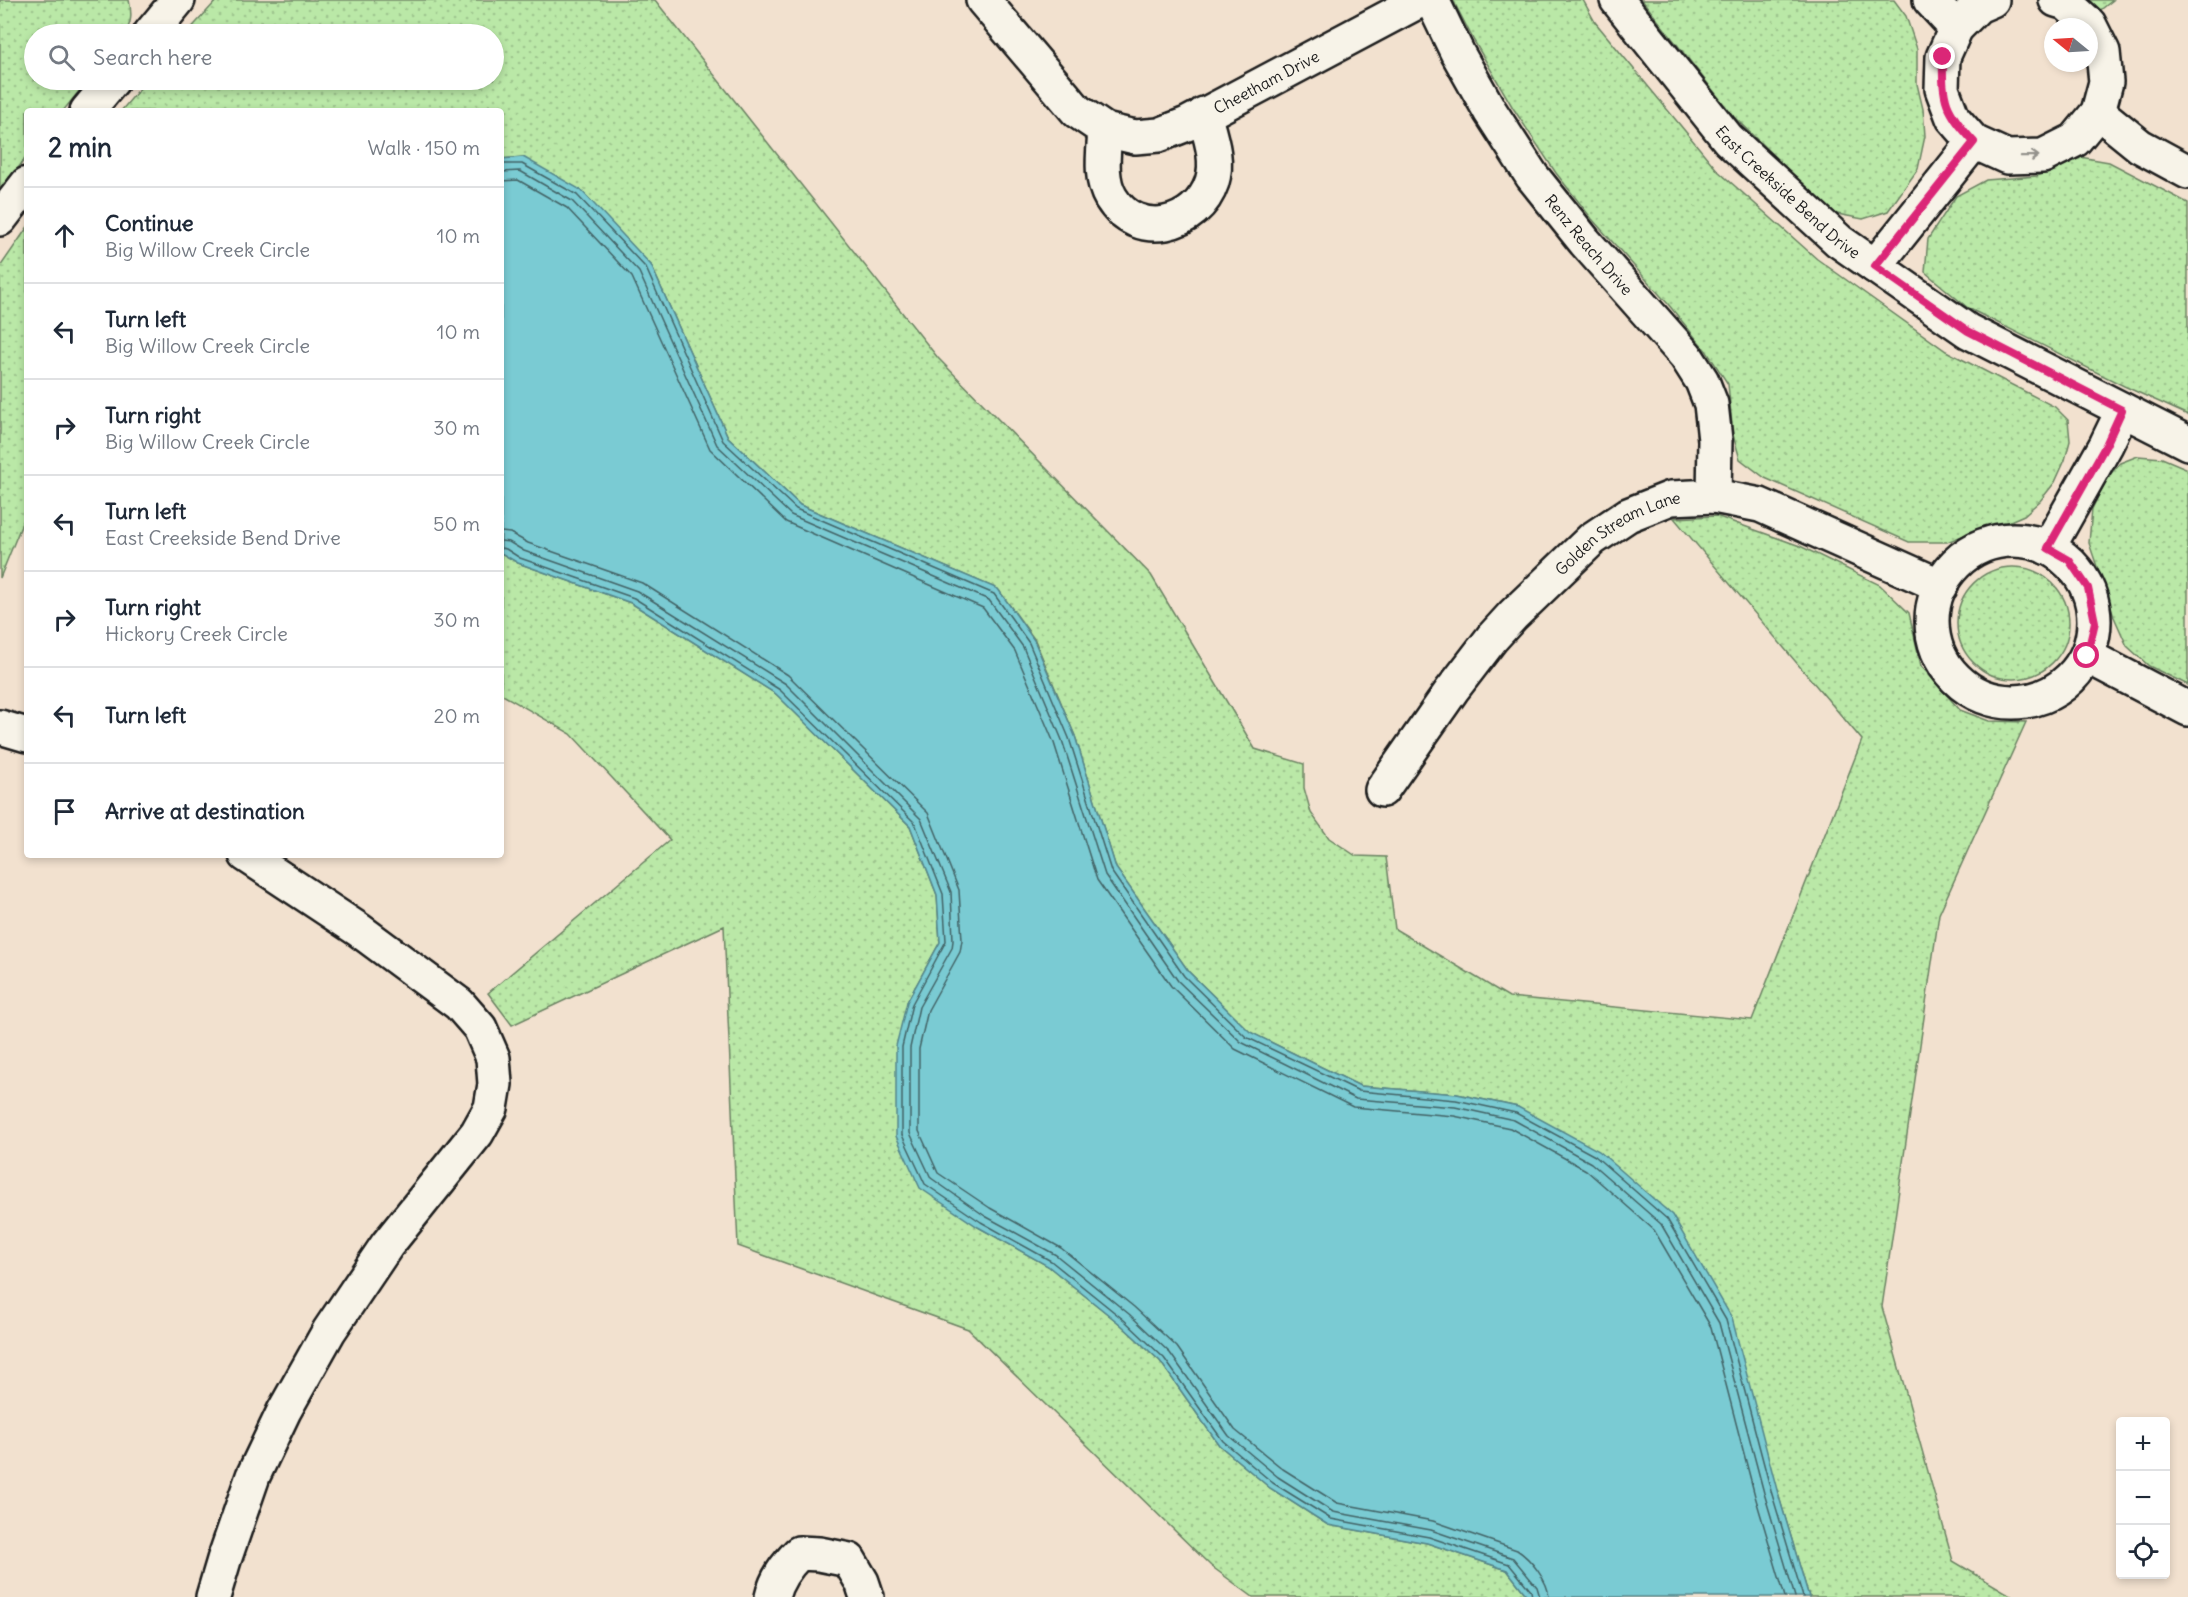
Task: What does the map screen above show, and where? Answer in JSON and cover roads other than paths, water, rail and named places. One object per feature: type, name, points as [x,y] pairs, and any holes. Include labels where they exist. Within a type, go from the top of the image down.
[{"type":"street","points":[[158,24],[178,0]]},
{"type":"street","points":[[983,0],[1077,111],[1105,130],[1103,170],[1110,197],[1125,214],[1140,222],[1161,225],[1180,220],[1202,203],[1212,181],[1215,156],[1204,114]]},
{"type":"street","name":"Cheetham Drive","points":[[1105,130],[1135,137],[1159,135],[1204,114],[1421,0]]},
{"type":"street","name":"Renz Reach Drive","points":[[1432,0],[1458,54],[1490,111],[1532,176],[1585,242],[1686,356],[1702,381],[1712,404],[1714,496]]},
{"type":"street","name":"East Creekside Bend Drive","points":[[1617,0],[1728,139],[1839,241],[1968,331],[2188,443]]},
{"type":"street","points":[[1930,0],[1956,28]]},
{"type":"street","points":[[1992,0],[1978,6],[1956,28],[1943,57],[1942,89],[1953,118],[1974,142],[2007,157],[2043,156],[2075,140],[2098,112],[2106,82],[2103,52],[2089,24],[2066,3],[2056,0]]},
{"type":"street","points":[[90,108],[105,90]]},
{"type":"street","points":[[2098,112],[2140,146],[2188,172]]},
{"type":"street","points":[[1875,266],[1974,142]]},
{"type":"street","points":[[0,219],[24,188]]},
{"type":"street","points":[[2048,548],[2106,445],[2122,410]]},
{"type":"street","name":"Golden Stream Lane","points":[[1382,790],[1452,690],[1492,638],[1592,539],[1628,514],[1671,498],[1714,496],[1760,505],[1941,586]]},
{"type":"street","points":[[2006,539],[2039,543],[2048,548],[2069,560],[2088,588],[2095,622],[2087,656],[2067,683],[2037,699],[2003,703],[1971,692],[1946,669],[1933,637],[1933,603],[1948,572],[1973,549],[2006,539]]},
{"type":"street","points":[[2087,656],[2188,710]]},
{"type":"street","points":[[0,727],[24,734]]},
{"type":"street","points":[[213,1597],[253,1476],[284,1411],[329,1330],[387,1245],[477,1133],[491,1108],[495,1084],[493,1058],[480,1028],[459,1004],[359,930],[251,858]]},
{"type":"street","points":[[772,1597],[774,1587],[785,1567],[799,1553],[849,1560],[862,1582],[867,1597]]},
{"type":"water","points":[[523,157],[581,190],[651,265],[728,437],[800,505],[998,589],[1034,640],[1075,736],[1116,868],[1189,972],[1250,1032],[1360,1086],[1457,1094],[1518,1107],[1599,1151],[1672,1215],[1732,1318],[1777,1490],[1809,1597],[1528,1597],[1507,1570],[1427,1543],[1328,1525],[1270,1488],[1219,1445],[1160,1361],[1120,1324],[1048,1266],[978,1227],[920,1188],[896,1136],[896,1046],[907,1002],[940,942],[937,895],[910,826],[776,694],[631,603],[518,563],[504,555],[504,159]]}]
